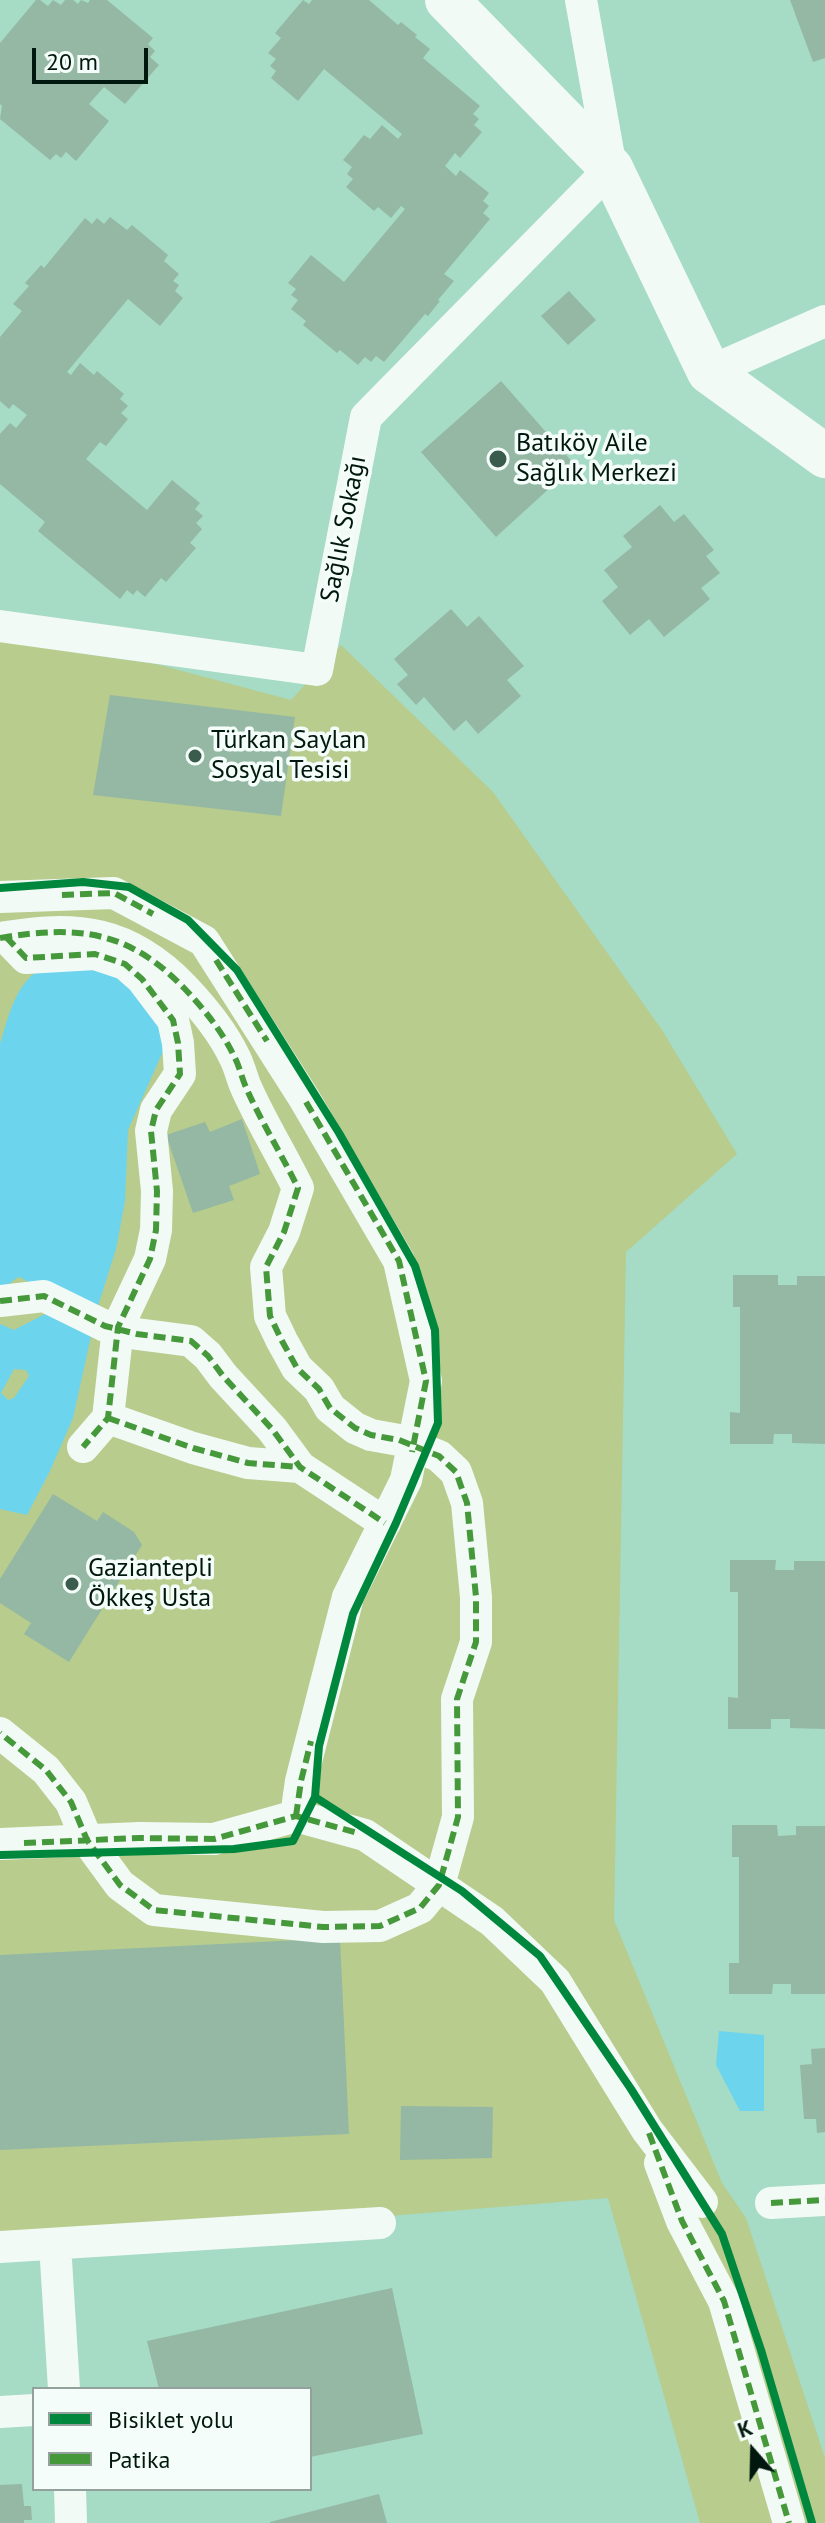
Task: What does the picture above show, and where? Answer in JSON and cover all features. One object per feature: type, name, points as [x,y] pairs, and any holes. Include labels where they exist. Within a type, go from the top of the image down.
[{"type":"main road","points":[[447,0],[611,168],[709,372],[825,456]]},
{"type":"street","points":[[581,0],[611,168]]},
{"type":"street","name":"Sağlık Sokağı","points":[[0,626],[317,670],[366,417],[611,168]]},
{"type":"street","points":[[709,372],[825,321]]},
{"type":"street","points":[[0,897],[114,893],[204,941],[304,1098],[399,1261],[426,1381],[406,1480],[348,1597],[301,1781],[296,1816]]},
{"type":"street","points":[[0,1733],[46,1770],[71,1802],[87,1840],[120,1885],[154,1910],[323,1927],[380,1926],[420,1908],[439,1885],[458,1817],[457,1699],[476,1642],[476,1597],[467,1503],[456,1472],[439,1456],[399,1440],[371,1435],[355,1428],[330,1408],[319,1389],[297,1368],[270,1316],[266,1267],[284,1232],[298,1188],[245,1085],[234,1056],[207,1012],[164,968],[128,944],[88,933],[59,931],[3,938]]},
{"type":"street","points":[[3,938],[26,958],[95,954],[125,964],[142,979],[173,1020],[178,1043],[180,1074],[156,1110],[151,1131],[157,1191],[156,1230],[150,1259],[105,1324],[108,1418],[83,1447]]},
{"type":"street","points":[[1,1301],[44,1296],[105,1324],[137,1334],[191,1341],[272,1429],[300,1467],[385,1523]]},
{"type":"street","points":[[108,1418],[193,1448],[248,1463],[300,1467]]},
{"type":"street","points":[[0,1844],[214,1839],[296,1816],[365,1835],[492,1921],[555,1981],[647,2130],[702,2202]]},
{"type":"street","points":[[647,2130],[682,2221],[724,2301],[789,2523]]},
{"type":"street","points":[[771,2203],[825,2200]]},
{"type":"street","points":[[0,2247],[380,2223]]},
{"type":"street","points":[[55,2244],[64,2387]]},
{"type":"street","points":[[0,2412],[32,2410]]},
{"type":"street","points":[[70,2491],[71,2523]]},
{"type":"green space","points":[[0,634],[77,653],[156,664],[291,700],[341,645],[493,792],[662,1030],[737,1154],[626,1252],[614,1920],[722,2183],[746,2218],[825,2458],[825,2523],[700,2523],[608,2198],[0,2248]]},
{"type":"water","points":[[70,964],[127,974],[161,1020],[164,1049],[128,1130],[125,1201],[116,1249],[97,1309],[73,1418],[27,1515],[0,1509],[0,1324],[14,1330],[49,1312],[33,1287],[18,1277],[5,1287],[0,1297],[0,1044],[14,1001],[26,981],[44,967]],"holes":[[[14,1369],[26,1370],[29,1376],[14,1398],[8,1400],[1,1393]]]},
{"type":"water","points":[[719,2031],[764,2035],[764,2111],[740,2111],[716,2065]]},
{"type":"building","points":[[36,0],[48,6],[53,0],[61,5],[65,0],[78,4],[81,0],[88,3],[90,0],[107,0],[153,38],[148,44],[155,51],[150,57],[159,65],[125,104],[104,87],[89,104],[109,121],[76,161],[66,152],[61,158],[56,154],[50,160],[0,119],[0,43]]},
{"type":"building","points":[[303,0],[309,4],[312,0],[369,0],[398,25],[401,22],[417,35],[415,37],[430,49],[423,58],[480,106],[473,114],[479,119],[474,125],[482,132],[460,158],[455,153],[445,166],[456,176],[460,170],[489,193],[483,201],[489,206],[483,213],[490,219],[444,274],[454,281],[440,301],[384,362],[376,356],[371,362],[365,357],[358,365],[340,350],[337,353],[303,325],[306,321],[291,309],[298,300],[291,295],[296,289],[288,283],[311,255],[344,282],[405,209],[401,206],[391,218],[378,207],[374,211],[346,187],[353,179],[347,174],[352,167],[343,160],[364,135],[370,139],[382,125],[398,139],[402,134],[324,69],[298,101],[271,78],[276,71],[270,66],[276,59],[268,53],[281,38],[275,33]]},
{"type":"building","points":[[790,0],[825,0],[825,58],[813,62]]},
{"type":"building","points":[[110,217],[127,230],[132,225],[168,255],[164,261],[179,274],[173,281],[179,285],[175,291],[183,298],[160,326],[128,299],[67,372],[71,375],[80,363],[94,375],[97,371],[124,394],[120,399],[128,406],[121,413],[128,419],[106,446],[100,442],[86,459],[147,510],[172,480],[200,503],[195,509],[203,516],[196,523],[202,529],[190,543],[196,548],[166,582],[161,578],[145,597],[137,590],[133,595],[127,590],[120,599],[38,531],[45,522],[0,484],[0,434],[10,423],[16,428],[27,415],[13,404],[9,409],[0,401],[0,337],[22,311],[13,304],[29,286],[25,283],[41,265],[44,268],[85,218],[92,224],[97,218],[104,224]]},
{"type":"building","points":[[569,291],[596,320],[568,345],[541,316]]},
{"type":"building","points":[[501,381],[575,465],[496,537],[421,452]]},
{"type":"building","points":[[660,505],[674,522],[684,514],[714,550],[706,556],[720,573],[701,588],[710,599],[664,637],[649,619],[630,635],[602,601],[618,587],[604,570],[632,547],[623,536]]},
{"type":"building","points":[[451,609],[467,627],[479,616],[524,666],[507,680],[521,696],[478,734],[466,720],[454,731],[424,697],[416,705],[397,684],[408,675],[394,659]]},
{"type":"building","name":"Türkan Saylan Sosyal Tesisi","points":[[110,695],[295,717],[281,816],[93,795]]},
{"type":"building","points":[[242,1119],[260,1174],[229,1186],[234,1200],[193,1213],[166,1135],[205,1122],[210,1132]]},
{"type":"building","points":[[733,1275],[778,1275],[778,1285],[797,1285],[797,1276],[825,1276],[825,1444],[792,1443],[792,1434],[774,1434],[773,1444],[730,1444],[730,1412],[740,1413],[740,1307],[733,1307]]},
{"type":"building","points":[[53,1494],[97,1521],[103,1512],[134,1532],[142,1545],[69,1662],[24,1634],[31,1623],[0,1603],[0,1579]]},
{"type":"building","points":[[730,1560],[776,1560],[775,1570],[794,1570],[794,1561],[825,1561],[825,1729],[790,1728],[790,1719],[771,1719],[771,1729],[728,1729],[728,1697],[738,1698],[738,1592],[730,1592]]},
{"type":"building","points":[[732,1825],[777,1825],[778,1836],[796,1835],[796,1826],[825,1826],[825,1994],[791,1994],[791,1984],[773,1984],[772,1994],[729,1994],[729,1963],[739,1963],[739,1857],[732,1857]]},
{"type":"building","points":[[340,1938],[349,2134],[0,2150],[0,1955]]},
{"type":"building","points":[[825,2048],[825,2132],[817,2133],[816,2119],[804,2119],[800,2065],[812,2064],[811,2049]]},
{"type":"building","points":[[401,2106],[493,2107],[492,2158],[400,2160]]},
{"type":"building","points":[[392,2288],[423,2434],[312,2457],[312,2387],[158,2387],[147,2341]]},
{"type":"building","points":[[22,2484],[24,2506],[31,2506],[32,2520],[0,2523],[0,2485]]},
{"type":"building","points":[[379,2494],[387,2523],[270,2523],[270,2522]]},
{"type":"marked path","points":[[62,895],[114,893],[153,914]]},
{"type":"marked path","points":[[0,938],[53,932],[100,936],[121,943],[163,969],[218,1029],[236,1059],[251,1098],[298,1188],[284,1232],[266,1267],[270,1316],[297,1368],[319,1389],[330,1408],[355,1428],[371,1435],[399,1440],[439,1456],[456,1472],[467,1503],[476,1597],[476,1642],[457,1699],[458,1817],[439,1885],[420,1908],[380,1926],[323,1927],[154,1910],[120,1885],[87,1840],[71,1802],[46,1770],[0,1733]]},
{"type":"marked path","points":[[6,937],[26,958],[95,954],[125,964],[142,979],[173,1020],[178,1043],[180,1074],[156,1110],[151,1131],[157,1191],[156,1230],[150,1259],[118,1327],[108,1418],[83,1447]]},
{"type":"marked path","points":[[216,960],[267,1041]]},
{"type":"marked path","points":[[306,1102],[399,1261],[426,1381],[412,1452]]},
{"type":"marked path","points":[[0,1301],[44,1296],[105,1326],[191,1341],[272,1429],[300,1467],[385,1523]]},
{"type":"marked path","points":[[108,1418],[193,1448],[248,1463],[300,1467]]},
{"type":"marked path","points":[[296,1816],[311,1741]]},
{"type":"marked path","points":[[24,1843],[139,1838],[214,1839],[296,1816],[358,1833]]},
{"type":"marked path","points":[[649,2133],[682,2221],[724,2301],[789,2523]]},
{"type":"marked path","points":[[771,2203],[825,2200]]},
{"type":"cycle path","points":[[0,888],[83,882],[129,887],[188,920],[237,970],[339,1133],[415,1266],[435,1330],[438,1423],[353,1614],[319,1746],[315,1797],[293,1841],[234,1849],[0,1855]]},
{"type":"cycle path","points":[[315,1797],[462,1891],[540,1956],[631,2089],[722,2234],[761,2350],[812,2523]]},
{"type":"place","name":"Batıköy Aile Sağlık Merkezi","points":[[498,459]]},
{"type":"place","name":"Türkan Saylan Sosyal Tesisi","points":[[195,756]]},
{"type":"place","name":"Gaziantepli Ökkeş Usta","points":[[72,1584]]}]
